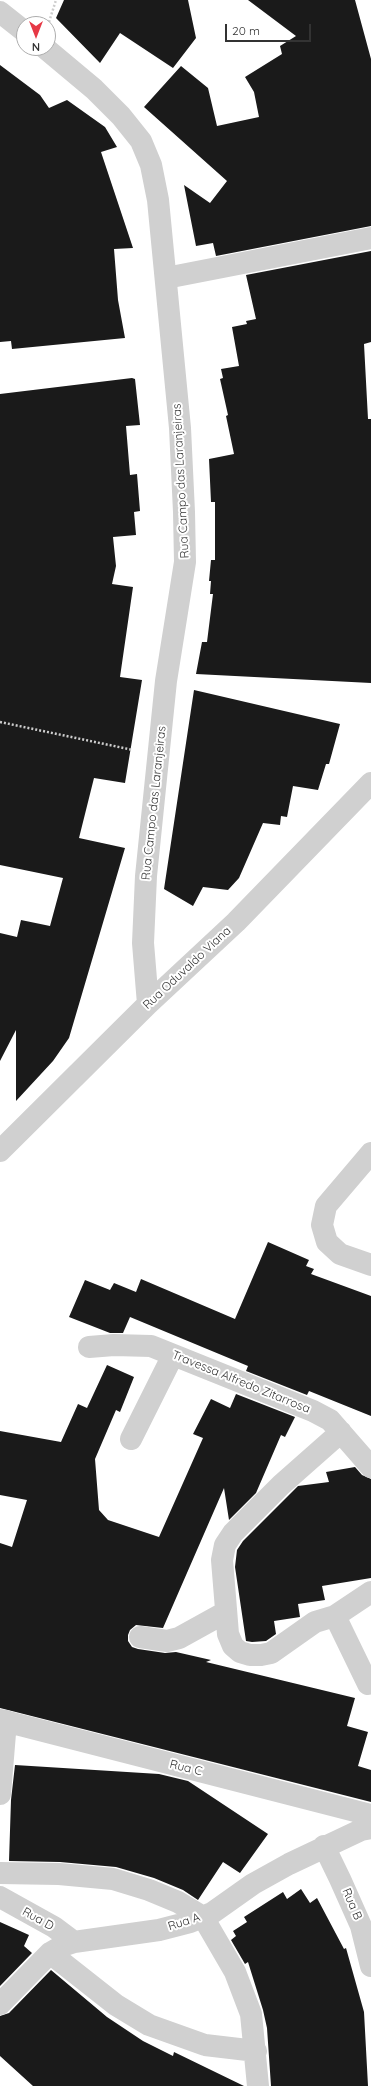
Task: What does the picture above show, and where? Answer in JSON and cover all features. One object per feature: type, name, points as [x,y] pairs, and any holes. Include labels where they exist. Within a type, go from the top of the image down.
[{"type":"street","points":[[0,12],[16,25]]},
{"type":"street","name":"Rua Campo das Laranjeiras","points":[[54,56],[99,94],[121,116],[141,141],[151,165],[158,200],[166,278],[180,428],[185,562],[166,681],[146,876],[143,943],[148,1004]]},
{"type":"street","points":[[166,278],[371,238]]},
{"type":"street","name":"Rua Oduvaldo Viana","points":[[0,1152],[148,1004],[236,922],[371,783]]},
{"type":"street","points":[[371,1153],[326,1206],[322,1225],[327,1242],[340,1254],[371,1265]]},
{"type":"street","name":"Travessa Alfredo Zitarrosa","points":[[90,1347],[114,1345],[151,1346],[313,1411],[330,1420],[371,1468]]},
{"type":"street","points":[[132,1439],[173,1355]]},
{"type":"street","points":[[341,1432],[281,1485],[233,1533],[225,1545],[222,1560],[228,1634],[233,1646],[240,1652],[250,1655],[261,1655],[271,1652],[315,1622],[335,1616],[371,1592]]},
{"type":"street","points":[[140,1637],[167,1640],[179,1638],[226,1612]]},
{"type":"street","points":[[335,1616],[368,1684]]},
{"type":"street","points":[[0,1794],[3,1721]]},
{"type":"street","name":"Rua C","points":[[3,1721],[371,1815]]},
{"type":"street","name":"Rua A","points":[[0,2004],[50,1953],[74,1942],[159,1930],[203,1917],[212,1913],[259,1881],[324,1846],[361,1830],[371,1828]]},
{"type":"street","name":"Rua B","points":[[324,1846],[361,1926],[371,1966]]},
{"type":"street","points":[[0,1873],[59,1874],[113,1880],[149,1890],[178,1902],[203,1917],[235,1972],[251,2014],[256,2051],[258,2086]]},
{"type":"street","name":"Rua D","points":[[0,1898],[54,1927],[74,1942]]},
{"type":"street","points":[[50,1953],[116,2005],[149,2025],[205,2045],[256,2051]]},
{"type":"path","points":[[51,16],[56,0]]},
{"type":"path","points":[[0,722],[159,756]]},
{"type":"building","points":[[64,0],[188,0],[196,38],[173,68],[120,33],[100,63],[56,18]]},
{"type":"building","points":[[248,0],[355,0],[371,59],[371,226],[216,256],[213,243],[196,246],[184,185],[210,203],[227,181],[144,107],[181,66],[208,88],[217,126],[259,117],[254,92],[245,77],[282,54],[280,46],[296,36]]},
{"type":"building","points":[[0,65],[40,95],[49,108],[67,100],[105,127],[117,147],[101,152],[133,248],[114,249],[118,300],[125,338],[12,349],[11,341],[0,342]]},
{"type":"building","points":[[371,251],[371,342],[364,344],[368,419],[371,419],[371,683],[196,674],[202,642],[207,642],[213,594],[210,594],[211,581],[209,581],[211,560],[215,560],[215,502],[211,502],[209,459],[234,454],[226,416],[228,415],[220,379],[223,378],[221,369],[239,366],[232,327],[247,324],[246,321],[256,319],[246,275]]},
{"type":"building","points":[[132,378],[135,379],[140,425],[126,426],[130,475],[137,474],[140,511],[134,512],[136,535],[113,537],[116,566],[112,584],[133,587],[120,677],[142,680],[125,783],[94,778],[79,838],[125,848],[69,1038],[53,1061],[16,1101],[16,1030],[0,1061],[0,933],[17,937],[21,920],[50,926],[63,878],[0,865],[0,394]]},
{"type":"building","points":[[194,690],[340,724],[329,764],[326,764],[318,790],[293,786],[287,817],[281,816],[280,825],[263,823],[239,878],[228,890],[203,887],[193,906],[164,889]]},
{"type":"building","points":[[268,1242],[309,1260],[306,1266],[314,1269],[311,1274],[371,1296],[371,1416],[309,1391],[307,1395],[246,1371],[248,1366],[130,1317],[123,1333],[110,1333],[69,1317],[85,1280],[110,1290],[114,1283],[136,1292],[141,1279],[235,1319]]},
{"type":"building","points":[[107,1365],[134,1377],[120,1412],[116,1410],[95,1459],[99,1510],[108,1520],[159,1537],[203,1438],[193,1434],[211,1399],[230,1408],[236,1394],[295,1417],[285,1437],[281,1435],[256,1493],[229,1520],[224,1488],[163,1628],[136,1625],[130,1630],[128,1641],[132,1647],[138,1649],[165,1653],[176,1652],[211,1660],[206,1662],[355,1698],[347,1726],[368,1732],[358,1766],[371,1770],[371,1802],[0,1708],[0,1543],[12,1547],[27,1500],[0,1495],[0,1431],[61,1442],[78,1404],[87,1408]]},
{"type":"building","points":[[355,1467],[362,1475],[371,1479],[371,1578],[322,1586],[325,1600],[298,1604],[300,1617],[274,1621],[276,1634],[266,1641],[246,1641],[235,1567],[237,1550],[243,1541],[298,1486],[329,1482],[326,1472]]},
{"type":"building","points":[[15,1765],[159,1774],[188,1781],[268,1834],[240,1873],[223,1862],[198,1900],[183,1890],[154,1878],[116,1867],[60,1862],[9,1861],[11,1800]]},
{"type":"building","points":[[301,1889],[310,1903],[317,1898],[344,1949],[346,1948],[364,2012],[368,2086],[271,2086],[267,2028],[263,2010],[248,1962],[245,1964],[231,1940],[236,1936],[233,1931],[247,1922],[244,1917],[283,1892],[287,1899]]},
{"type":"building","points":[[0,1922],[29,1935],[24,1946],[32,1953],[0,1986]]},
{"type":"building","points":[[51,1970],[107,2017],[143,2041],[173,2056],[174,2052],[244,2086],[33,2086],[0,2056],[0,2016],[9,2013]]}]
